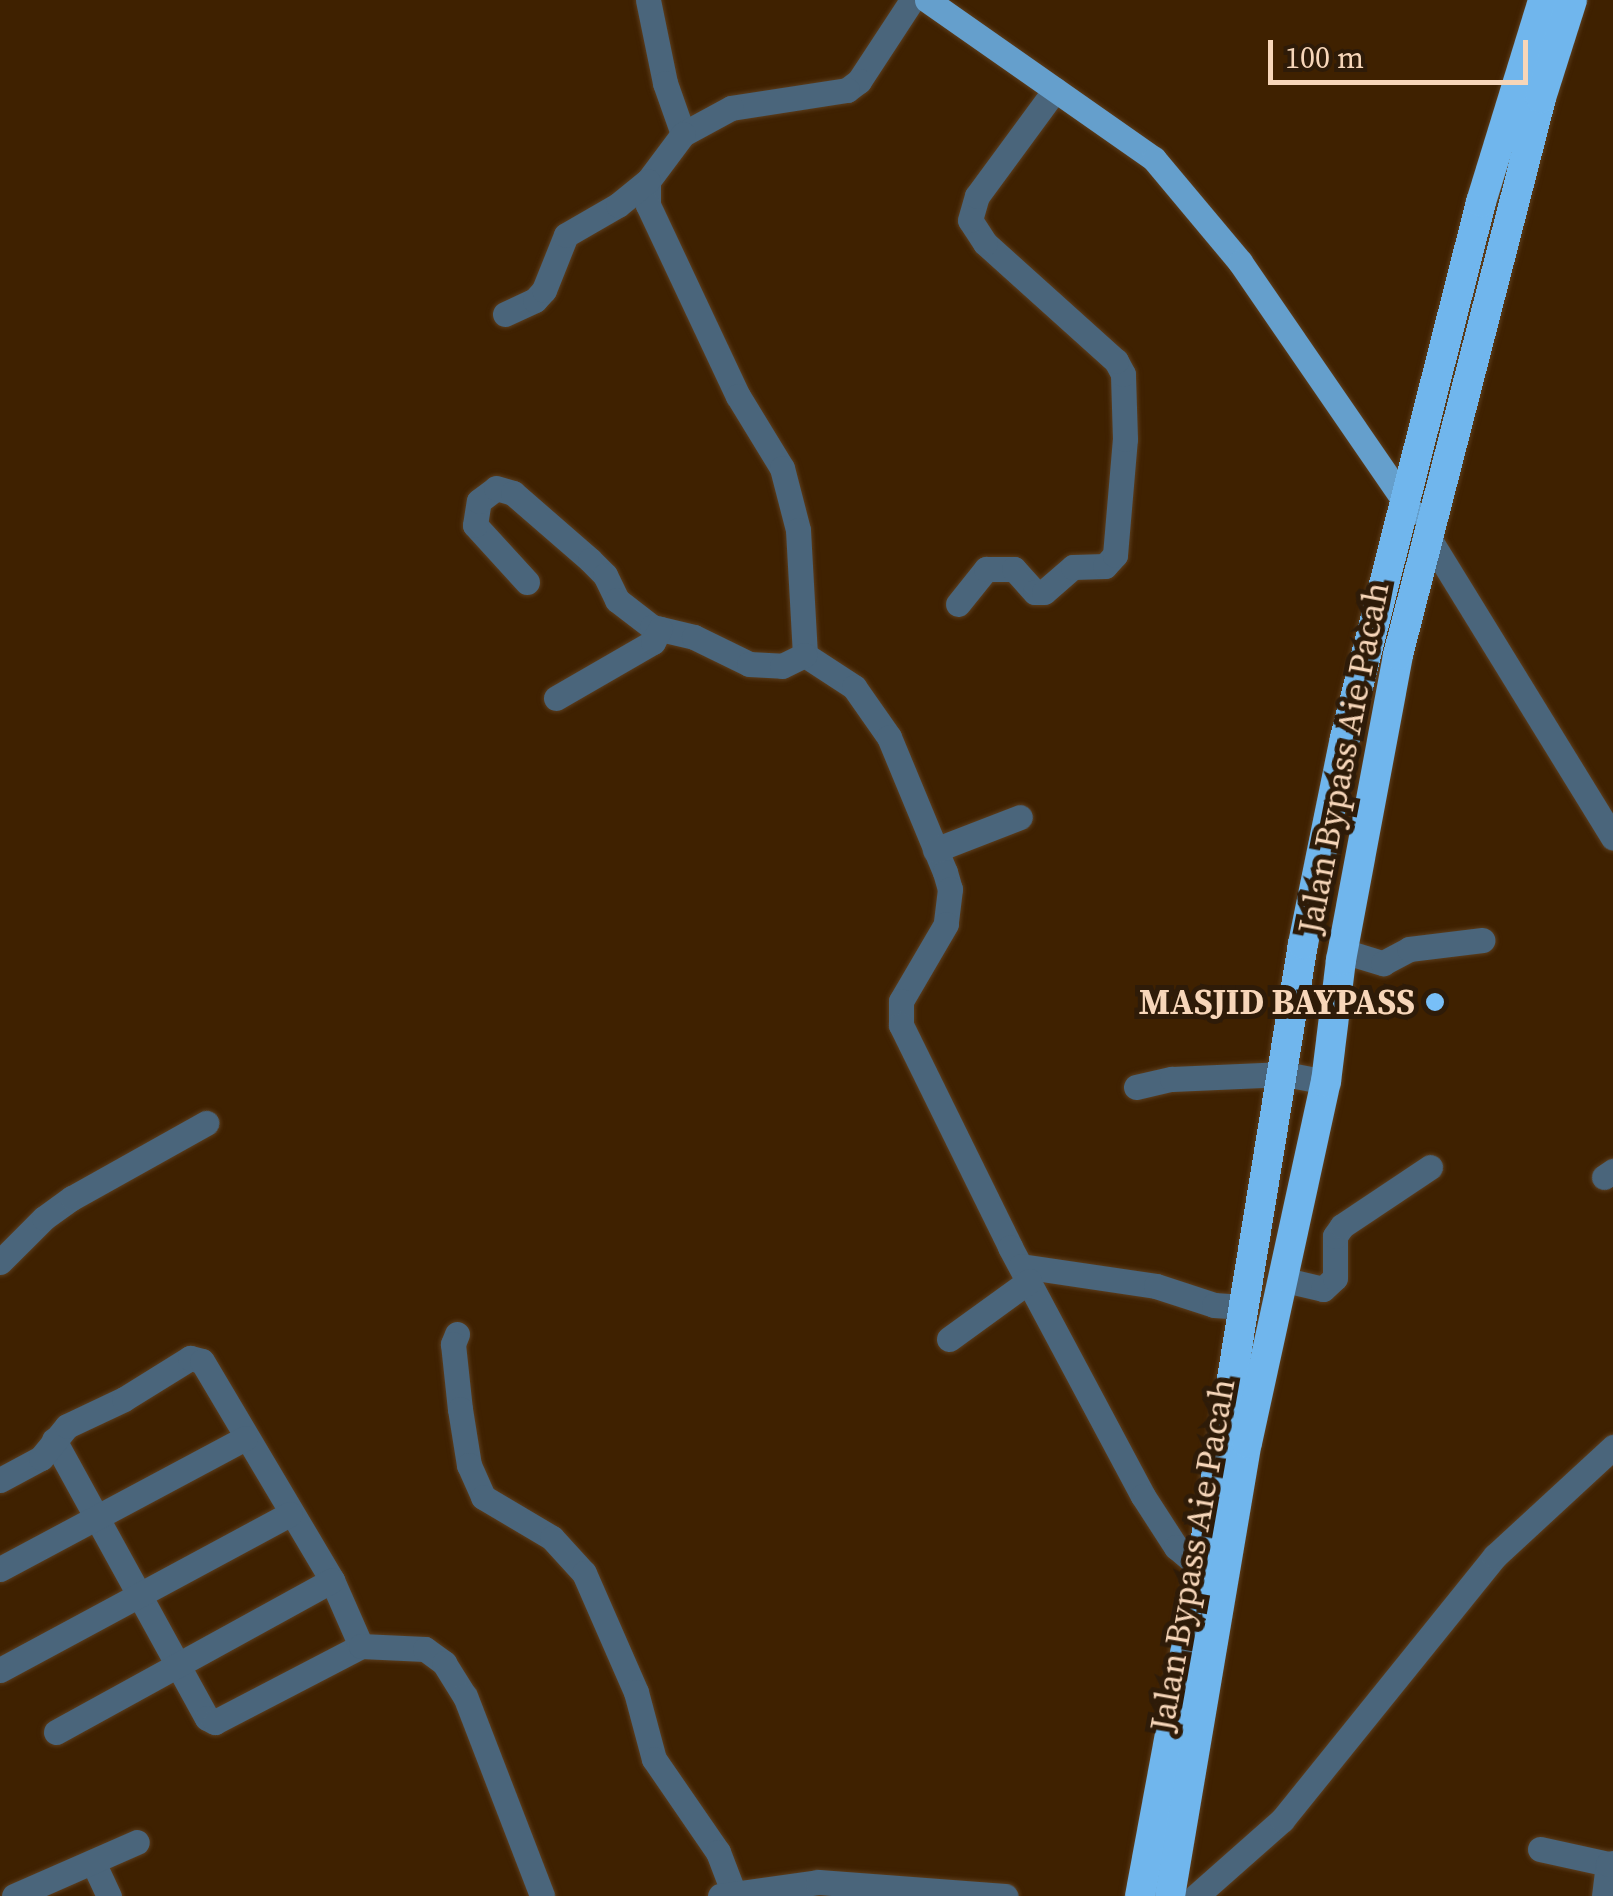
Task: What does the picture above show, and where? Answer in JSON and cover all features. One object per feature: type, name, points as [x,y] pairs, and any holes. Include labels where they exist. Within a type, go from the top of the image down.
[{"type":"highway","points":[[1140,1896],[1201,1568],[1307,925],[1402,498],[1480,202],[1543,0]]},
{"type":"highway","name":"Jalan Bypass Aie Pacah","points":[[1170,1896],[1247,1443],[1326,1082],[1341,960],[1398,655],[1541,98],[1572,0]]},
{"type":"main road","points":[[927,0],[1154,158],[1240,262],[1428,537]]},
{"type":"street","points":[[648,0],[664,83],[683,134]]},
{"type":"street","points":[[505,314],[534,300],[544,290],[566,235],[618,205],[648,181],[683,134],[730,108],[848,90],[860,80],[912,0]]},
{"type":"street","points":[[958,604],[986,569],[1014,569],[1035,592],[1044,592],[1073,567],[1105,566],[1115,555],[1124,439],[1123,374],[1116,362],[985,243],[970,220],[977,196],[1055,90]]},
{"type":"street","points":[[648,181],[655,226],[738,396],[782,468],[798,530],[805,656]]},
{"type":"street","points":[[527,582],[475,524],[474,510],[479,501],[496,488],[513,494],[590,560],[628,611],[660,629],[694,637],[748,664],[782,666],[805,656]]},
{"type":"street","points":[[1428,537],[1613,838]]},
{"type":"street","points":[[556,698],[653,642],[660,629]]},
{"type":"street","points":[[805,656],[854,687],[890,737],[950,889],[946,924],[900,1001],[901,1024],[1025,1274],[1158,1522],[1176,1547],[1201,1568]]},
{"type":"street","points":[[935,850],[1020,818]]},
{"type":"street","points":[[1341,960],[1346,952],[1364,961],[1383,963],[1409,949],[1482,940]]},
{"type":"street","points":[[1136,1088],[1172,1078],[1285,1074],[1326,1082]]},
{"type":"street","points":[[0,1262],[44,1218],[72,1198],[206,1123]]},
{"type":"street","points":[[1282,1279],[1323,1289],[1335,1278],[1335,1236],[1342,1226],[1430,1167]]},
{"type":"street","points":[[949,1339],[1025,1274],[1156,1286],[1214,1306],[1243,1307]]},
{"type":"street","points":[[457,1334],[453,1344],[460,1409],[469,1465],[483,1498],[552,1538],[584,1573],[636,1692],[654,1760],[718,1852],[727,1895],[818,1882],[1005,1896]]},
{"type":"street","points":[[0,1480],[41,1458],[67,1426],[124,1399],[190,1358],[208,1367],[245,1438],[332,1580],[361,1646]]},
{"type":"street","points":[[0,1569],[245,1438]]},
{"type":"street","points":[[54,1440],[206,1718],[215,1722],[361,1646],[425,1649],[444,1663],[465,1696],[542,1896]]},
{"type":"street","points":[[1196,1896],[1282,1820],[1495,1556],[1613,1447]]},
{"type":"street","points":[[0,1670],[290,1514]]},
{"type":"street","points":[[56,1732],[332,1580]]},
{"type":"street","points":[[0,1874],[13,1896],[137,1842]]},
{"type":"street","points":[[1540,1850],[1610,1863],[1604,1896]]},
{"type":"street","points":[[94,1862],[109,1896]]},
{"type":"place","name":"MASJID BAYPASS","points":[[1435,1002]]}]
